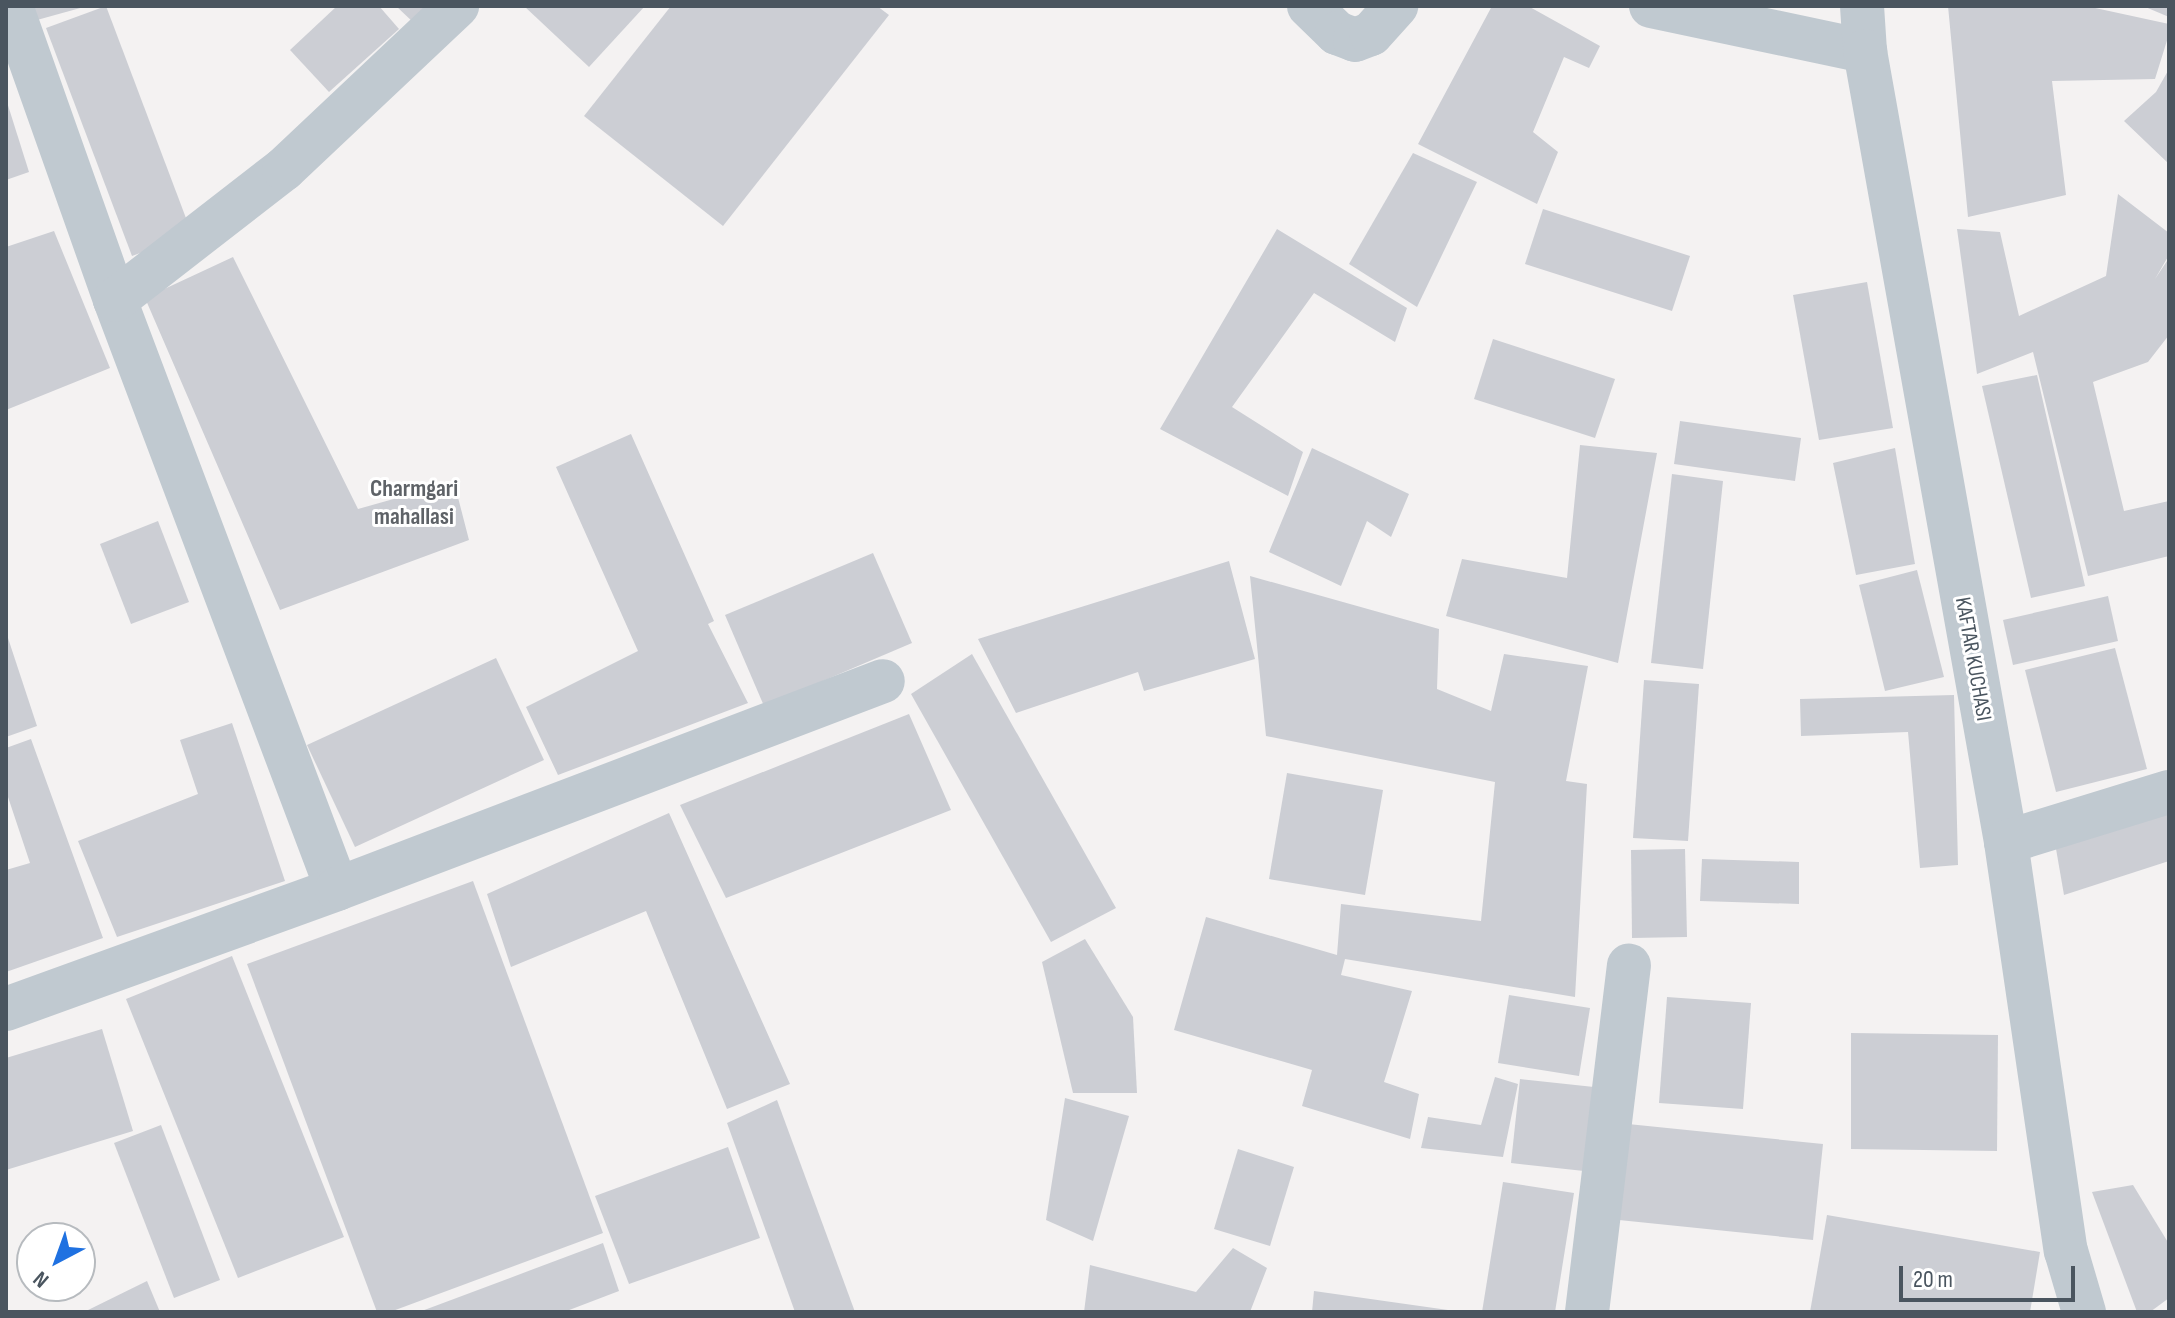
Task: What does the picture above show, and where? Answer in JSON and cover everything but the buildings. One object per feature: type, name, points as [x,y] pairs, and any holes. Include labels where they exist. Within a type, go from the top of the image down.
[{"type":"street","points":[[11,6],[115,300],[337,889]]},
{"type":"street","points":[[115,300],[284,169],[457,6]]},
{"type":"street","points":[[1309,6],[1337,33],[1355,40],[1371,34],[1396,6]]},
{"type":"street","points":[[1651,6],[1865,51]]},
{"type":"street","name":"KAFTAR KUCHASI","points":[[1862,6],[1865,51],[2006,842],[2066,1251],[2084,1312]]},
{"type":"street","points":[[6,1009],[337,889],[883,681]]},
{"type":"street","points":[[2006,842],[2169,792]]},
{"type":"street","points":[[1587,1312],[1629,966]]},
{"type":"district","name":"Charmgari mahallasi","points":[[414,503]]}]
